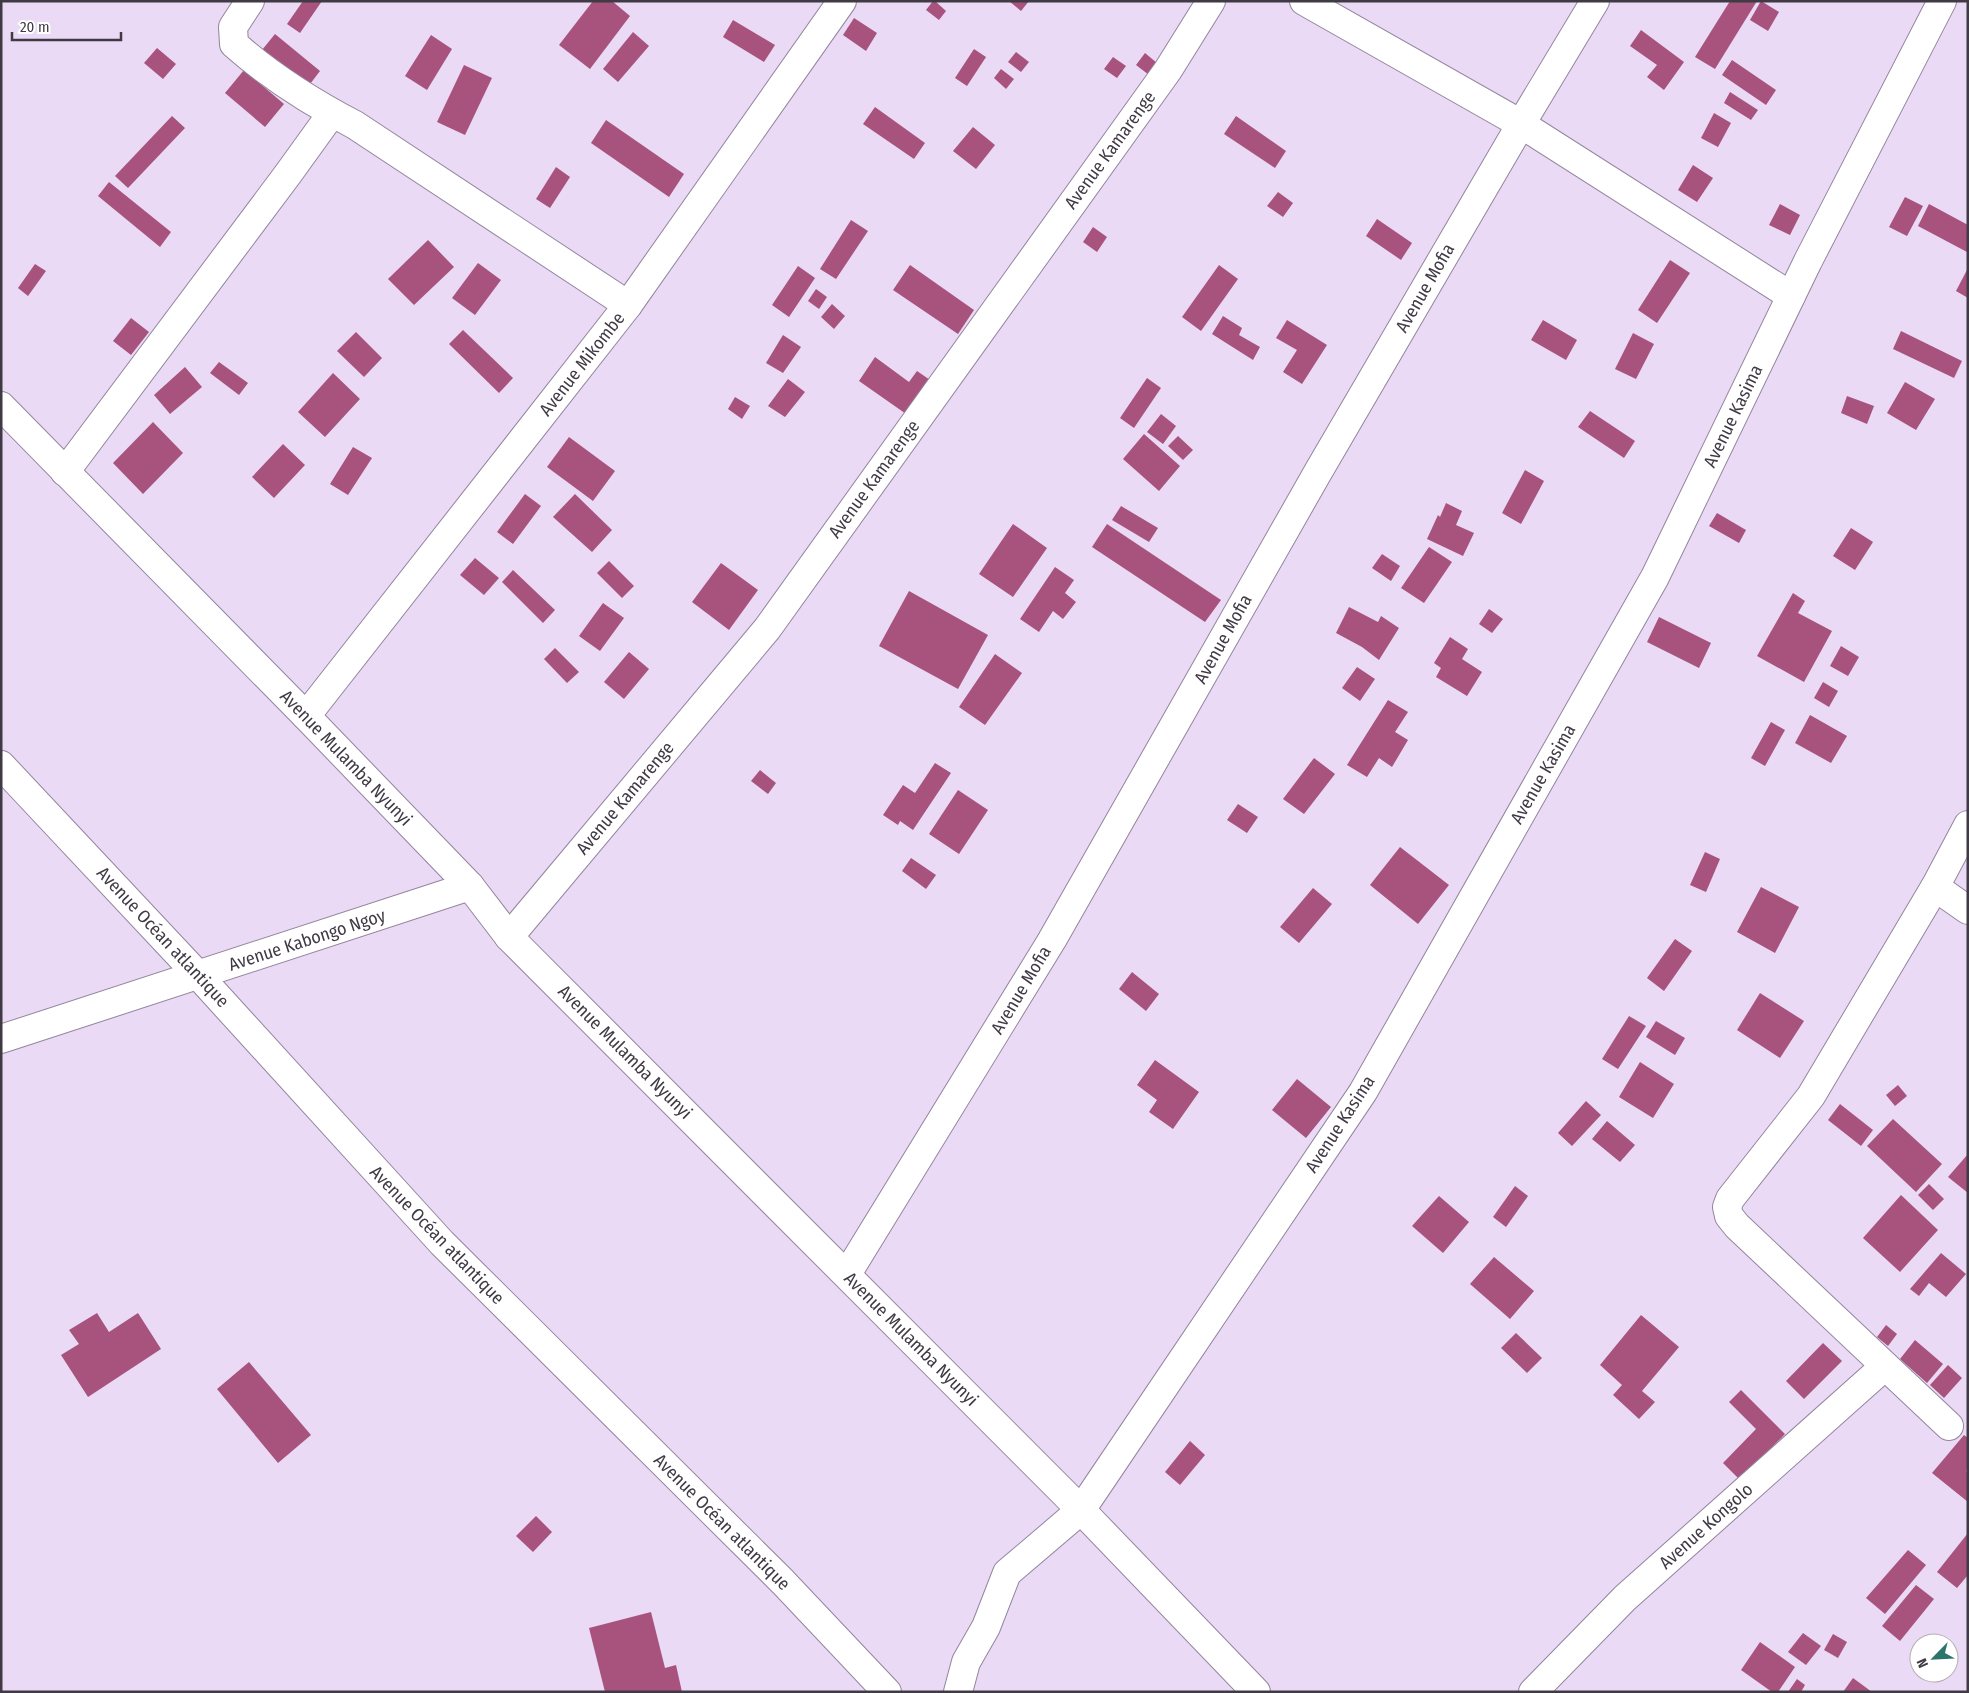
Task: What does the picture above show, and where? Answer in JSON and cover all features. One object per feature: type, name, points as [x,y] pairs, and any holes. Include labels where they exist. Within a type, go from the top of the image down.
[{"type":"street","points":[[250,1],[233,27],[234,44],[253,60],[628,305]]},
{"type":"street","name":"Avenue Mikombe","points":[[306,716],[628,305],[842,1]]},
{"type":"street","name":"Avenue Kamarenge","points":[[509,937],[767,629],[1168,70],[1211,1]]},
{"type":"street","points":[[1304,1],[1521,124],[1791,296]]},
{"type":"street","name":"Avenue Mofia","points":[[847,1274],[1052,940],[1313,480],[1521,124],[1596,1]]},
{"type":"street","name":"Avenue Kasima","points":[[958,1692],[966,1662],[986,1627],[1007,1573],[1081,1510],[1363,1092],[1655,577],[1791,296],[1942,1]]},
{"type":"street","points":[[66,472],[332,113]]},
{"type":"street","name":"Avenue Mulamba Nyunyi","points":[[1,406],[306,716],[470,886],[509,937],[1081,1510],[1256,1692]]},
{"type":"street","name":"Avenue Océan atlantique","points":[[1,765],[198,975],[442,1243],[783,1582],[887,1692]]},
{"type":"street","points":[[1949,1426],[1737,1226],[1729,1216],[1727,1207],[1736,1190],[1811,1096],[1935,887],[1968,825]]},
{"type":"street","name":"Avenue Kabongo Ngoy","points":[[1,1039],[470,886]]},
{"type":"street","points":[[1935,887],[1968,910]]},
{"type":"street","name":"Avenue Kongolo","points":[[1533,1692],[1626,1598],[1885,1366]]},
{"type":"building","points":[[303,1],[322,1],[300,33],[287,24]]},
{"type":"building","points":[[593,1],[612,1],[630,16],[590,69],[559,45]]},
{"type":"building","points":[[933,1],[946,11],[939,20],[926,10]]},
{"type":"building","points":[[1009,1],[1029,1],[1021,11]]},
{"type":"building","points":[[1730,1],[1757,1],[1715,69],[1695,57]]},
{"type":"building","points":[[1761,1],[1779,12],[1768,31],[1750,20]]},
{"type":"building","points":[[854,18],[877,33],[866,51],[843,35]]},
{"type":"building","points":[[733,20],[775,45],[764,62],[723,37]]},
{"type":"building","points":[[1641,30],[1684,62],[1664,90],[1647,77],[1657,65],[1630,46]]},
{"type":"building","points":[[633,32],[649,46],[618,82],[603,69]]},
{"type":"building","points":[[275,34],[320,71],[307,88],[262,50]]},
{"type":"building","points":[[431,35],[452,49],[427,90],[405,76]]},
{"type":"building","points":[[157,48],[176,64],[163,79],[144,63]]},
{"type":"building","points":[[974,49],[986,57],[967,86],[955,78]]},
{"type":"building","points":[[1016,52],[1029,62],[1021,72],[1008,62]]},
{"type":"building","points":[[1145,53],[1157,63],[1149,75],[1136,65]]},
{"type":"building","points":[[1113,57],[1126,66],[1117,78],[1104,69]]},
{"type":"building","points":[[1732,60],[1776,90],[1766,105],[1722,75]]},
{"type":"building","points":[[464,65],[492,78],[465,135],[437,122]]},
{"type":"building","points":[[1001,69],[1014,79],[1006,89],[994,78]]},
{"type":"building","points":[[244,70],[284,104],[265,127],[225,93]]},
{"type":"building","points":[[1730,92],[1758,110],[1751,120],[1724,103]]},
{"type":"building","points":[[875,107],[925,143],[914,159],[863,124]]},
{"type":"building","points":[[1714,113],[1731,123],[1718,147],[1701,138]]},
{"type":"building","points":[[172,116],[185,128],[128,188],[115,176]]},
{"type":"building","points":[[1236,116],[1286,151],[1275,168],[1224,134]]},
{"type":"building","points":[[606,120],[684,174],[669,197],[591,143]]},
{"type":"building","points":[[973,127],[995,145],[976,169],[953,151]]},
{"type":"building","points":[[1693,165],[1713,178],[1697,202],[1678,190]]},
{"type":"building","points":[[556,167],[570,177],[550,208],[536,199]]},
{"type":"building","points":[[109,182],[171,232],[160,247],[98,196]]},
{"type":"building","points":[[1278,192],[1293,203],[1283,217],[1267,206]]},
{"type":"building","points":[[1905,197],[1923,206],[1907,236],[1889,227]]},
{"type":"building","points":[[1780,204],[1800,215],[1790,235],[1769,225]]},
{"type":"building","points":[[1929,204],[1968,225],[1967,252],[1918,226]]},
{"type":"building","points":[[1377,219],[1412,243],[1401,260],[1366,236]]},
{"type":"building","points":[[851,220],[868,231],[836,279],[820,269]]},
{"type":"building","points":[[1093,227],[1107,237],[1097,252],[1083,242]]},
{"type":"building","points":[[428,240],[454,267],[414,305],[388,279]]},
{"type":"building","points":[[1670,260],[1690,273],[1657,323],[1638,310]]},
{"type":"building","points":[[478,263],[501,280],[475,315],[452,298]]},
{"type":"building","points":[[35,264],[46,271],[28,296],[18,288]]},
{"type":"building","points":[[910,265],[974,310],[958,334],[893,290]]},
{"type":"building","points":[[1219,265],[1238,279],[1201,331],[1182,317]]},
{"type":"building","points":[[798,266],[815,278],[789,317],[772,305]]},
{"type":"building","points":[[1968,268],[1968,298],[1956,291]]},
{"type":"building","points":[[816,289],[827,297],[819,309],[808,301]]},
{"type":"building","points":[[832,304],[845,316],[834,329],[821,317]]},
{"type":"building","points":[[1223,316],[1242,328],[1239,335],[1260,347],[1253,360],[1212,334]]},
{"type":"building","points":[[131,318],[149,332],[131,355],[113,341]]},
{"type":"building","points":[[1287,320],[1327,345],[1302,384],[1283,372],[1297,350],[1276,338]]},
{"type":"building","points":[[1543,320],[1577,340],[1566,360],[1531,340]]},
{"type":"building","points":[[463,330],[513,378],[499,393],[449,344]]},
{"type":"building","points":[[1901,331],[1962,361],[1954,378],[1893,349]]},
{"type":"building","points":[[356,332],[382,358],[364,377],[337,351]]},
{"type":"building","points":[[1633,333],[1654,344],[1636,379],[1615,369]]},
{"type":"building","points":[[783,335],[801,347],[783,373],[766,363]]},
{"type":"building","points":[[875,357],[909,382],[917,371],[933,382],[909,416],[859,381]]},
{"type":"building","points":[[219,362],[248,383],[239,395],[210,373]]},
{"type":"building","points":[[185,367],[202,387],[170,414],[154,395]]},
{"type":"building","points":[[333,373],[360,399],[325,437],[298,412]]},
{"type":"building","points":[[1147,378],[1161,388],[1134,428],[1120,418]]},
{"type":"building","points":[[788,379],[805,392],[785,417],[768,406]]},
{"type":"building","points":[[1905,382],[1935,399],[1916,430],[1887,413]]},
{"type":"building","points":[[1847,396],[1874,406],[1867,424],[1841,413]]},
{"type":"building","points":[[735,397],[750,406],[742,419],[728,409]]},
{"type":"building","points":[[1590,411],[1635,441],[1624,458],[1578,427]]},
{"type":"building","points":[[1161,414],[1176,426],[1163,444],[1147,432]]},
{"type":"building","points":[[153,422],[183,453],[143,494],[113,463]]},
{"type":"building","points":[[1144,434],[1180,466],[1159,491],[1123,459]]},
{"type":"building","points":[[1178,436],[1193,450],[1183,460],[1168,446]]},
{"type":"building","points":[[569,437],[615,471],[593,501],[547,467]]},
{"type":"building","points":[[283,444],[305,465],[274,498],[252,477]]},
{"type":"building","points":[[353,447],[372,458],[348,495],[330,484]]},
{"type":"building","points":[[1525,470],[1544,481],[1521,524],[1502,513]]},
{"type":"building","points":[[525,494],[541,506],[513,544],[497,532]]},
{"type":"building","points":[[575,494],[612,530],[592,552],[553,517]]},
{"type":"building","points":[[1446,503],[1462,511],[1456,525],[1474,533],[1463,556],[1427,539]]},
{"type":"building","points":[[1121,506],[1158,528],[1149,542],[1112,520]]},
{"type":"building","points":[[1717,513],[1746,530],[1739,543],[1709,526]]},
{"type":"building","points":[[1013,524],[1047,548],[1013,597],[979,574]]},
{"type":"building","points":[[1107,524],[1221,600],[1205,622],[1092,547]]},
{"type":"building","points":[[1851,528],[1873,542],[1855,570],[1833,556]]},
{"type":"building","points":[[1429,547],[1452,562],[1424,603],[1401,588]]},
{"type":"building","points":[[1382,554],[1400,566],[1391,581],[1372,568]]},
{"type":"building","points":[[475,558],[499,578],[484,595],[460,575]]},
{"type":"building","points":[[609,561],[634,586],[622,598],[597,573]]},
{"type":"building","points":[[721,563],[758,590],[729,630],[692,602]]},
{"type":"building","points":[[1055,567],[1074,580],[1065,593],[1076,602],[1063,619],[1053,611],[1039,632],[1020,619]]},
{"type":"building","points":[[513,570],[555,610],[543,623],[502,582]]},
{"type":"building","points":[[909,591],[988,635],[958,689],[879,646]]},
{"type":"building","points":[[1793,593],[1805,601],[1798,613],[1832,631],[1804,682],[1757,656]]},
{"type":"building","points":[[603,603],[624,618],[600,651],[579,636]]},
{"type":"building","points":[[1349,607],[1378,622],[1381,616],[1399,628],[1379,660],[1362,647],[1336,633]]},
{"type":"building","points":[[1489,609],[1503,619],[1492,633],[1479,624]]},
{"type":"building","points":[[1659,617],[1711,643],[1699,668],[1647,642]]},
{"type":"building","points":[[1450,637],[1468,649],[1462,659],[1482,672],[1467,696],[1436,677],[1441,668],[1434,663]]},
{"type":"building","points":[[1841,646],[1859,657],[1848,676],[1830,666]]},
{"type":"building","points":[[555,648],[579,672],[567,683],[544,659]]},
{"type":"building","points":[[629,652],[649,669],[624,699],[604,682]]},
{"type":"building","points":[[995,654],[1022,673],[985,725],[959,707]]},
{"type":"building","points":[[1357,667],[1375,679],[1360,701],[1342,688]]},
{"type":"building","points":[[1823,682],[1838,691],[1829,707],[1814,698]]},
{"type":"building","points":[[1388,700],[1408,712],[1395,732],[1408,740],[1392,767],[1379,758],[1367,777],[1347,765]]},
{"type":"building","points":[[1810,715],[1847,736],[1831,763],[1795,743]]},
{"type":"building","points":[[1771,722],[1785,730],[1765,766],[1751,758]]},
{"type":"building","points":[[1314,758],[1335,774],[1304,814],[1283,799]]},
{"type":"building","points":[[935,763],[951,773],[913,830],[900,821],[898,825],[883,815],[903,785],[915,793]]},
{"type":"building","points":[[760,770],[776,783],[768,794],[751,781]]},
{"type":"building","points":[[958,790],[988,810],[959,854],[929,834]]},
{"type":"building","points":[[1238,804],[1258,817],[1247,833],[1227,820]]},
{"type":"building","points":[[1400,847],[1449,885],[1418,924],[1370,885]]},
{"type":"building","points":[[1705,852],[1720,859],[1706,892],[1690,885]]},
{"type":"building","points":[[911,858],[936,875],[926,889],[902,871]]},
{"type":"building","points":[[1761,887],[1799,907],[1775,953],[1737,932]]},
{"type":"building","points":[[1313,888],[1332,904],[1299,943],[1280,927]]},
{"type":"building","points":[[1675,939],[1692,951],[1664,991],[1647,978]]},
{"type":"building","points":[[1132,972],[1159,994],[1146,1011],[1119,989]]},
{"type":"building","points":[[1760,993],[1804,1021],[1780,1058],[1737,1030]]},
{"type":"building","points":[[1629,1016],[1646,1026],[1618,1069],[1602,1059]]},
{"type":"building","points":[[1656,1021],[1685,1038],[1675,1055],[1646,1037]]},
{"type":"building","points":[[1155,1060],[1199,1092],[1173,1129],[1149,1112],[1157,1100],[1137,1085]]},
{"type":"building","points":[[1640,1062],[1674,1084],[1653,1118],[1619,1097]]},
{"type":"building","points":[[1297,1079],[1331,1107],[1306,1138],[1272,1110]]},
{"type":"building","points":[[1898,1085],[1907,1096],[1895,1106],[1886,1095]]},
{"type":"building","points":[[1586,1101],[1601,1115],[1572,1146],[1558,1133]]},
{"type":"building","points":[[1840,1104],[1873,1130],[1861,1146],[1828,1120]]},
{"type":"building","points":[[1893,1119],[1942,1164],[1916,1192],[1867,1146]]},
{"type":"building","points":[[1607,1121],[1635,1145],[1620,1162],[1592,1139]]},
{"type":"building","points":[[1968,1154],[1968,1193],[1948,1177]]},
{"type":"building","points":[[1929,1184],[1944,1199],[1933,1210],[1918,1195]]},
{"type":"building","points":[[1515,1186],[1528,1196],[1506,1227],[1493,1217]]},
{"type":"building","points":[[1901,1195],[1938,1230],[1900,1272],[1863,1238]]},
{"type":"building","points":[[1439,1196],[1469,1222],[1443,1253],[1412,1226]]},
{"type":"building","points":[[1941,1253],[1966,1274],[1946,1297],[1929,1283],[1919,1296],[1910,1289]]},
{"type":"building","points":[[1494,1257],[1534,1291],[1510,1319],[1470,1284]]},
{"type":"building","points":[[97,1313],[109,1332],[138,1313],[161,1349],[88,1397],[61,1355],[79,1344],[69,1330]]},
{"type":"building","points":[[1641,1315],[1679,1347],[1642,1391],[1655,1402],[1639,1419],[1613,1395],[1622,1385],[1600,1365]]},
{"type":"building","points":[[1886,1325],[1897,1334],[1888,1346],[1877,1337]]},
{"type":"building","points":[[1516,1333],[1542,1358],[1527,1373],[1501,1348]]},
{"type":"building","points":[[1915,1340],[1943,1364],[1927,1383],[1900,1359]]},
{"type":"building","points":[[1823,1343],[1842,1361],[1804,1399],[1786,1381]]},
{"type":"building","points":[[249,1362],[311,1435],[278,1463],[217,1389]]},
{"type":"building","points":[[1948,1365],[1962,1378],[1944,1398],[1930,1385]]},
{"type":"building","points":[[1741,1390],[1785,1434],[1740,1480],[1723,1463],[1756,1429],[1729,1402]]},
{"type":"building","points":[[1964,1435],[1968,1438],[1968,1469],[1966,1471],[1968,1472],[1968,1502],[1932,1473]]},
{"type":"building","points":[[1190,1441],[1205,1455],[1180,1485],[1165,1472]]},
{"type":"building","points":[[536,1516],[552,1532],[533,1552],[516,1536]]},
{"type":"building","points":[[1968,1533],[1968,1575],[1957,1588],[1937,1572]]},
{"type":"building","points":[[1908,1550],[1926,1565],[1885,1614],[1866,1598]]},
{"type":"building","points":[[1916,1585],[1934,1599],[1900,1641],[1882,1626]]},
{"type":"building","points":[[651,1612],[665,1668],[676,1665],[682,1692],[605,1692],[589,1628]]},
{"type":"building","points":[[1803,1633],[1821,1646],[1806,1665],[1788,1652]]},
{"type":"building","points":[[1833,1634],[1847,1642],[1838,1658],[1824,1650]]},
{"type":"building","points":[[1760,1642],[1795,1667],[1778,1692],[1772,1692],[1741,1670]]},
{"type":"building","points":[[1853,1678],[1872,1692],[1843,1692]]},
{"type":"building","points":[[1797,1679],[1805,1685],[1801,1692],[1788,1692]]}]
